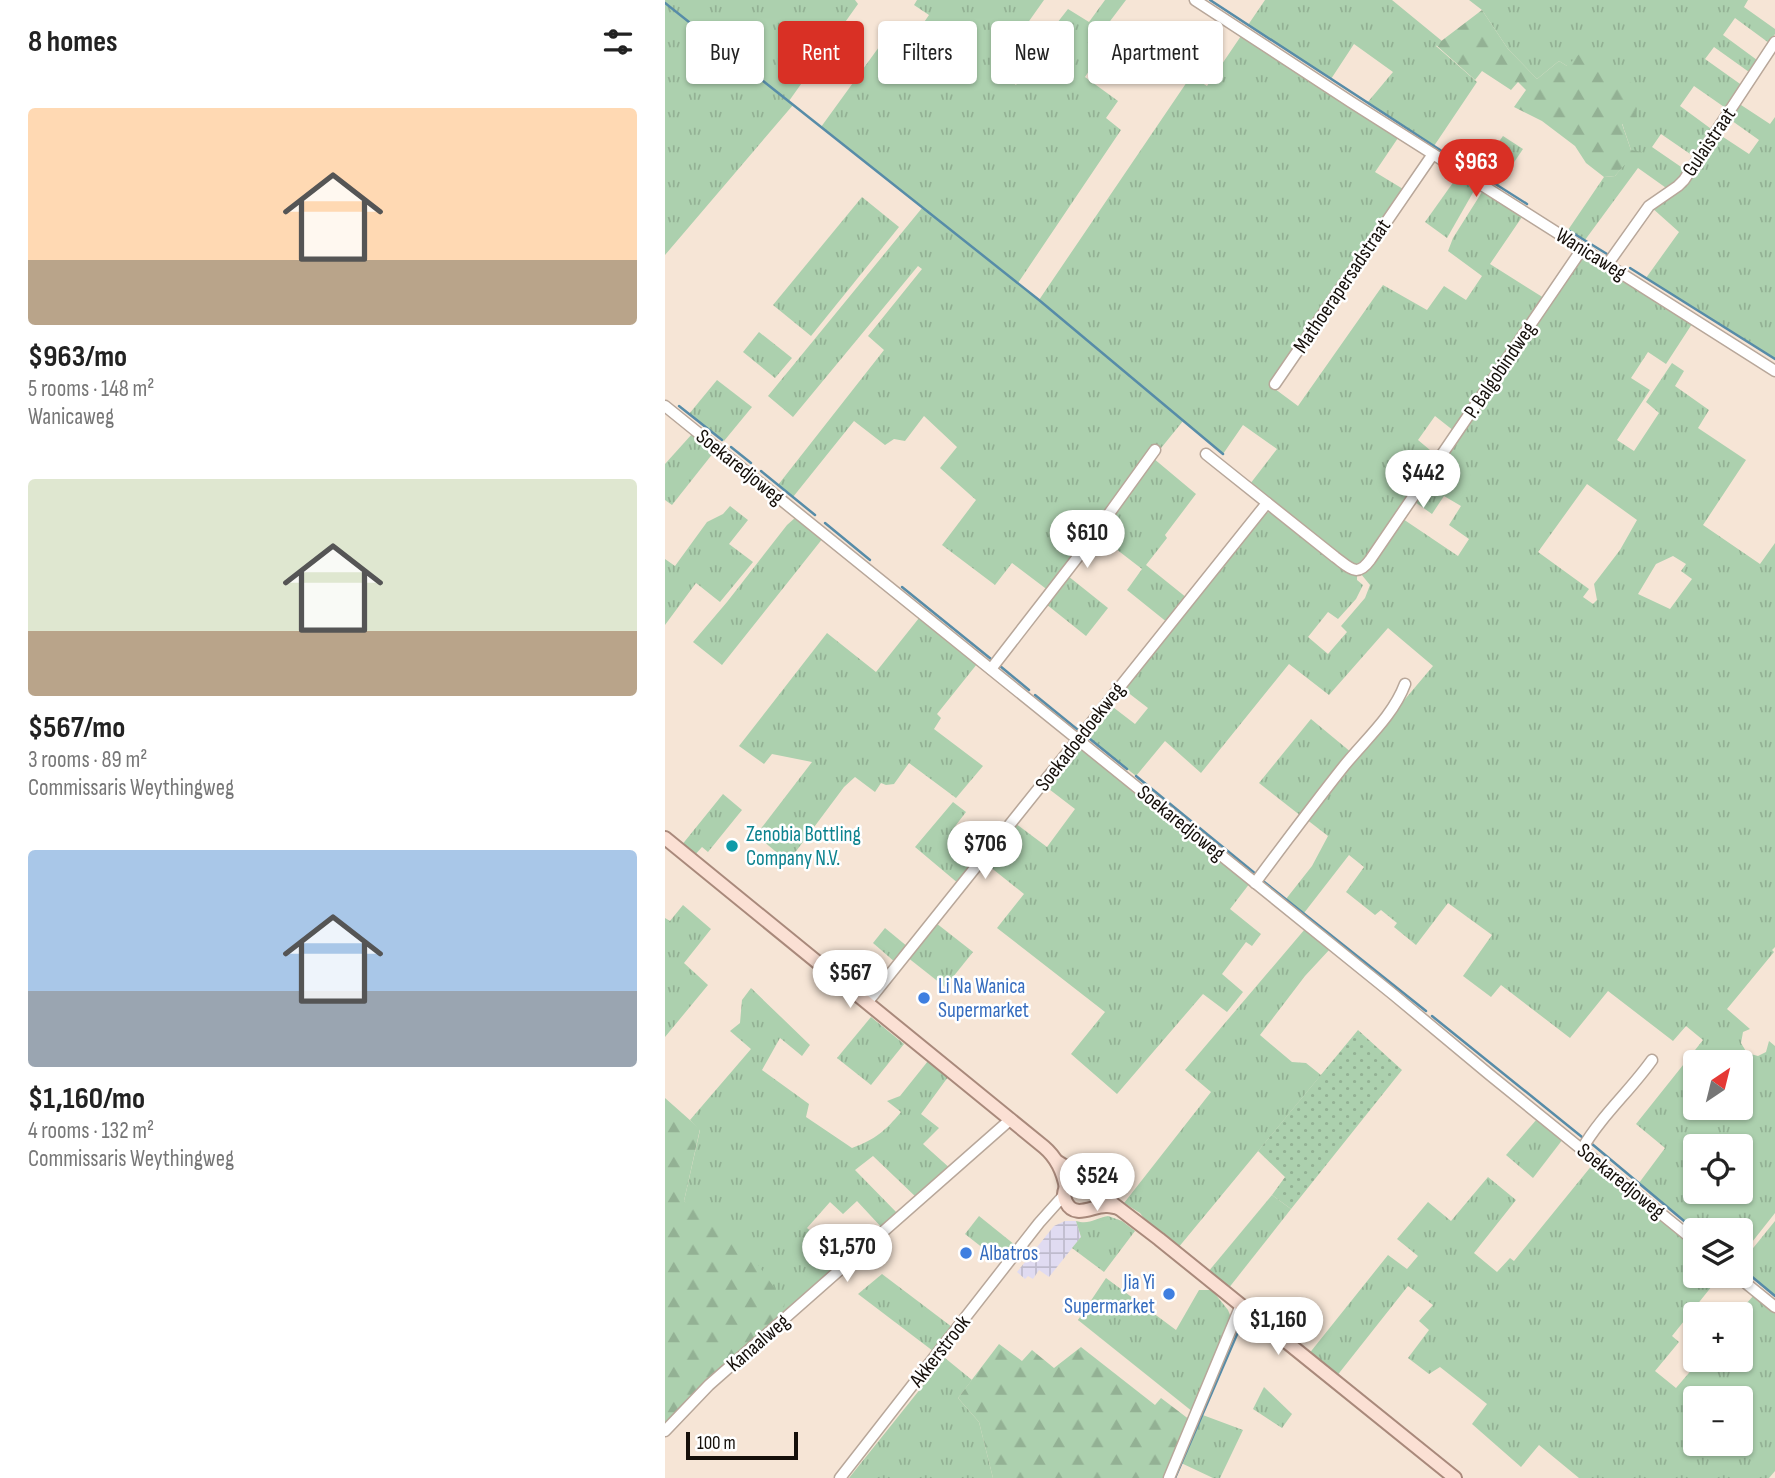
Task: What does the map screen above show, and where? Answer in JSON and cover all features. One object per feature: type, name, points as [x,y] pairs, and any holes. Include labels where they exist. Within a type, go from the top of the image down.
[{"type":"main road","points":[[665,838],[1052,1153],[1064,1179],[1068,1206],[1082,1212],[1107,1206],[1121,1209]]},
{"type":"main road","points":[[1058,1162],[1091,1181],[1108,1201],[1455,1478]]},
{"type":"main road","points":[[1065,1191],[1069,1182],[1082,1177]]},
{"type":"main road","points":[[1092,1208],[1098,1199],[1097,1189]]},
{"type":"street","name":"Wanicaweg","points":[[1195,0],[1775,371]]},
{"type":"street","name":"Gulaistraat","points":[[1607,265],[1649,206],[1684,180],[1775,42]]},
{"type":"street","name":"Mathoerapersadstraat","points":[[1275,384],[1433,154]]},
{"type":"street","name":"P. Balgobindweg","points":[[1206,454],[1353,570],[1363,569],[1582,249]]},
{"type":"street","name":"Soekaredjoweg","points":[[665,406],[1683,1231]]},
{"type":"street","points":[[991,669],[1077,558],[1155,450]]},
{"type":"street","name":"Soekadoedoekweg","points":[[867,1003],[1267,503]]},
{"type":"street","points":[[1255,883],[1344,766],[1393,708],[1405,684]]},
{"type":"street","points":[[1582,1149],[1592,1131],[1652,1060]]},
{"type":"street","name":"Kanaalweg","points":[[665,1431],[709,1385],[1011,1119]]},
{"type":"street","name":"Akkerstrook","points":[[840,1478],[1065,1191]]},
{"type":"street","points":[[1039,1223],[1058,1212],[1075,1210]]},
{"type":"street","points":[[1752,1288],[1775,1307]]},
{"type":"street","points":[[1169,1478],[1241,1305]]},
{"type":"shaded area","points":[[1065,1221],[1076,1221],[1081,1237],[1049,1277],[1039,1270],[1033,1279],[1028,1276],[1025,1279],[1017,1272],[1054,1226]]},
{"type":"green space","points":[[665,0],[855,0],[858,4],[846,21],[778,21],[778,84],[801,84],[789,101],[793,105],[665,255]]},
{"type":"green space","points":[[917,0],[1044,0],[1029,21],[991,21],[991,84],[1074,84],[1074,21],[1059,21],[1068,9],[1088,21],[1088,72],[1085,77],[1088,84],[1095,84],[1118,101],[1106,118],[1121,130],[1018,283],[1039,300],[1186,84],[1223,84],[1223,62],[1241,36],[1398,138],[1375,172],[1403,189],[1271,386],[1298,406],[1383,285],[1427,310],[1444,286],[1466,300],[1482,276],[1448,251],[1453,238],[1482,192],[1522,217],[1490,264],[1544,298],[1454,431],[1435,416],[1418,440],[1436,455],[1366,561],[1354,566],[1250,484],[1277,449],[1243,425],[1223,454],[1183,421],[1153,458],[1196,494],[1146,565],[1187,598],[1168,623],[1127,590],[1142,569],[1094,532],[1049,591],[1012,563],[995,585],[942,545],[976,500],[940,468],[957,447],[924,416],[905,441],[894,439],[885,445],[854,421],[793,497],[778,485],[884,350],[868,336],[922,269],[918,266],[793,417],[768,396],[922,208],[821,127],[852,84],[864,84],[864,68],[878,48],[878,84],[977,84],[977,21],[925,21],[929,15],[914,5]]},
{"type":"green space","points":[[1105,0],[1126,0],[1110,21],[1090,21]]},
{"type":"green space","points":[[1265,0],[1392,0],[1442,41],[1436,46],[1477,82],[1434,146],[1367,103],[1393,72],[1354,44],[1331,79],[1248,25]]},
{"type":"green space","points":[[1469,0],[1748,0],[1744,7],[1775,29],[1775,34],[1769,43],[1735,18],[1723,35],[1757,60],[1749,72],[1714,47],[1705,59],[1743,86],[1727,109],[1694,86],[1680,106],[1714,131],[1696,158],[1661,134],[1652,147],[1687,171],[1669,190],[1638,168],[1585,240],[1568,230],[1604,177],[1615,176],[1627,161],[1642,162],[1631,150],[1622,123],[1567,66],[1559,61],[1537,79],[1508,49],[1482,10]]},
{"type":"green space","points":[[1482,10],[1508,49],[1537,79],[1559,61],[1567,66],[1582,51],[1638,87],[1636,123],[1622,124],[1631,150],[1642,152],[1642,162],[1627,162],[1615,176],[1604,177],[1586,163],[1575,146],[1542,121],[1514,107],[1526,90],[1518,82],[1511,90],[1482,71],[1475,80],[1436,45]]},
{"type":"green space","points":[[1738,103],[1770,124],[1775,117],[1775,359],[1646,278],[1679,232],[1651,207],[1679,189],[1717,133],[1749,154],[1759,140],[1728,118]]},
{"type":"green space","points":[[1503,136],[1523,149],[1498,186],[1477,172]]},
{"type":"green space","points":[[1457,177],[1475,189],[1447,238],[1425,222]]},
{"type":"green space","points":[[862,197],[899,227],[811,336],[773,305]]},
{"type":"green space","points":[[1582,255],[1692,324],[1666,364],[1648,352],[1631,378],[1650,390],[1617,440],[1634,451],[1659,413],[1646,402],[1672,363],[1684,371],[1675,386],[1709,410],[1698,428],[1746,460],[1703,525],[1760,564],[1775,543],[1775,947],[1772,950],[1774,952],[1727,1009],[1750,1029],[1743,1032],[1741,1043],[1745,1050],[1695,1050],[1703,1040],[1686,1026],[1673,1041],[1608,991],[1570,1038],[1501,985],[1491,997],[1463,976],[1492,935],[1448,903],[1416,945],[1394,927],[1397,923],[1381,910],[1375,915],[1346,892],[1364,867],[1349,855],[1304,913],[1286,899],[1312,866],[1328,836],[1306,819],[1433,666],[1388,628],[1329,695],[1289,664],[1201,773],[1165,741],[1136,776],[1085,735],[1109,704],[1135,724],[1148,708],[1122,688],[1261,515],[1269,512],[1275,514],[1357,575],[1357,580],[1363,585],[1356,599],[1338,619],[1328,612],[1308,637],[1328,654],[1347,632],[1341,626],[1365,598],[1370,585],[1361,574],[1368,570],[1403,519],[1458,556],[1469,539],[1449,525],[1461,506],[1444,496],[1432,514],[1415,502]],"holes":[[[1587,484],[1637,520],[1620,550],[1594,584],[1597,600],[1593,604],[1583,597],[1589,589],[1538,552]],[[1673,556],[1686,564],[1681,571],[1692,579],[1670,609],[1638,594],[1656,564]]]},
{"type":"green space","points":[[759,332],[792,358],[775,378],[743,352]]},
{"type":"green space","points":[[717,380],[752,407],[724,441],[689,414]]},
{"type":"green space","points":[[692,434],[714,452],[672,505],[665,500],[665,464]]},
{"type":"green space","points":[[730,506],[748,520],[729,544],[753,562],[720,602],[696,583],[665,625],[665,559],[675,566],[707,522],[723,514]]},
{"type":"green space","points":[[796,517],[823,538],[722,665],[693,642]]},
{"type":"green space","points":[[1068,576],[1108,608],[1086,636],[1046,604]]},
{"type":"green space","points":[[919,618],[977,664],[937,714],[941,718],[934,729],[983,766],[956,798],[909,763],[894,784],[881,783],[875,792],[855,777],[844,787],[788,862],[756,835],[812,762],[772,754],[764,764],[739,746],[827,633],[876,672]]},
{"type":"green space","points":[[1311,719],[1352,753],[1301,816],[1259,783]]},
{"type":"green space","points":[[1079,747],[1250,883],[1230,909],[1261,934],[1252,946],[1246,942],[1222,974],[1243,992],[1227,1012],[1203,994],[1117,1094],[1071,1054],[1105,1012],[997,928],[1024,894],[984,862],[1015,823],[1047,847],[1075,809],[1045,786]]},
{"type":"green space","points":[[723,794],[742,810],[708,852],[702,847],[694,856],[681,846]]},
{"type":"green space","points":[[953,802],[966,812],[953,829],[983,854],[959,884],[915,847]]},
{"type":"green space","points":[[683,905],[711,929],[684,963],[708,985],[665,1037],[665,918],[670,921]]},
{"type":"green space","points":[[936,923],[973,952],[945,987],[907,957]]},
{"type":"green space","points":[[885,928],[908,947],[896,963],[873,943]]},
{"type":"green space","points":[[1305,929],[1330,949],[1305,976],[1260,1035],[1292,1062],[1306,1063],[1321,1075],[1178,1248],[1150,1226],[1140,1213],[1124,1203],[1211,1092],[1185,1070]]},
{"type":"green space","points":[[751,988],[810,1045],[802,1056],[780,1038],[762,1070],[809,1104],[806,1117],[852,1148],[874,1138],[895,1119],[901,1112],[887,1101],[900,1096],[928,1061],[948,1077],[921,1114],[939,1128],[923,1144],[952,1170],[918,1199],[873,1156],[855,1170],[899,1215],[883,1229],[857,1201],[843,1214],[830,1202],[807,1228],[823,1241],[842,1265],[781,1320],[684,1201],[700,1130],[690,1120],[751,1049],[730,1031],[740,1023],[742,1000]]},
{"type":"green space","points":[[871,1017],[904,1044],[871,1085],[837,1058]]},
{"type":"green space","points":[[1358,1030],[1402,1070],[1291,1209],[1272,1195],[1285,1177],[1258,1151]]},
{"type":"green space","points":[[1769,1041],[1775,1046],[1775,1213],[1753,1241],[1753,1218],[1683,1220],[1639,1183],[1665,1148],[1636,1124],[1683,1065],[1683,1120],[1753,1120],[1753,1055],[1758,1056],[1766,1052]]},
{"type":"green space","points":[[665,1098],[700,1129],[684,1201],[747,1249],[785,1303],[781,1320],[665,1426]]},
{"type":"green space","points":[[1537,1119],[1563,1139],[1533,1178],[1506,1155]]},
{"type":"green space","points":[[1593,1164],[1683,1238],[1683,1288],[1710,1288],[1699,1302],[1683,1302],[1683,1322],[1672,1336],[1679,1342],[1655,1371],[1676,1388],[1690,1372],[1753,1372],[1753,1302],[1748,1302],[1754,1295],[1775,1312],[1775,1471],[1769,1478],[1579,1478],[1539,1445],[1521,1467],[1472,1424],[1487,1404],[1440,1367],[1429,1374],[1408,1358],[1429,1330],[1419,1321],[1433,1305],[1408,1286],[1336,1377],[1308,1355],[1388,1255],[1407,1269],[1418,1256],[1397,1239],[1428,1202],[1451,1221],[1488,1177],[1516,1200],[1474,1253],[1497,1272],[1510,1258],[1514,1261]]},
{"type":"green space","points":[[1272,1195],[1291,1209],[1228,1289],[1208,1272]]},
{"type":"green space","points":[[979,1216],[1015,1245],[1002,1263],[965,1234]]},
{"type":"green space","points":[[1108,1216],[1122,1221],[1135,1231],[1104,1272],[1072,1248],[1081,1237],[1076,1221],[1089,1222]]},
{"type":"green space","points":[[1775,1221],[1775,1296],[1753,1278],[1753,1248]]},
{"type":"green space","points":[[882,1274],[952,1327],[933,1351],[858,1294]]},
{"type":"green space","points":[[1106,1278],[1176,1330],[1199,1290],[1212,1290],[1228,1310],[1232,1320],[1193,1412],[1078,1320]]},
{"type":"green space","points":[[999,1344],[1022,1361],[1032,1350],[1054,1368],[1081,1347],[1155,1405],[1161,1398],[1190,1420],[1163,1478],[993,1478],[979,1422],[958,1398]]},
{"type":"green space","points":[[945,1358],[972,1380],[958,1398],[979,1422],[993,1478],[849,1478]]},
{"type":"green space","points":[[1264,1387],[1292,1414],[1282,1428],[1253,1409]]},
{"type":"green space","points":[[1200,1414],[1243,1430],[1220,1478],[1213,1478],[1179,1462]]},
{"type":"waterway","points":[[1210,0],[1457,161]]},
{"type":"waterway","points":[[665,3],[1039,300],[1223,454]]},
{"type":"waterway","points":[[1478,173],[1527,204]]},
{"type":"waterway","points":[[1568,230],[1607,254]]},
{"type":"waterway","points":[[1630,268],[1775,359]]},
{"type":"waterway","points":[[679,406],[722,440]]},
{"type":"waterway","points":[[731,447],[751,463]]},
{"type":"waterway","points":[[761,471],[815,515]]},
{"type":"waterway","points":[[825,523],[870,560]]},
{"type":"waterway","points":[[902,587],[991,659]]},
{"type":"waterway","points":[[1000,666],[1029,690]]},
{"type":"waterway","points":[[1035,695],[1078,730]]},
{"type":"waterway","points":[[1090,739],[1127,769]]},
{"type":"waterway","points":[[1136,776],[1257,875]]},
{"type":"waterway","points":[[1263,881],[1426,1011]]},
{"type":"waterway","points":[[1432,1016],[1582,1137]]},
{"type":"waterway","points":[[1592,1144],[1683,1220]]},
{"type":"waterway","points":[[1753,1278],[1775,1296]]},
{"type":"waterway","points":[[1175,1478],[1238,1332]]},
{"type":"place","name":"Zenobia Bottling Company N.V.","points":[[732,846]]},
{"type":"place","name":"Li Na Wanica Supermarket","points":[[924,998]]},
{"type":"place","name":"Albatros","points":[[966,1253]]},
{"type":"place","name":"Jia Yi Supermarket","points":[[1169,1294]]}]
